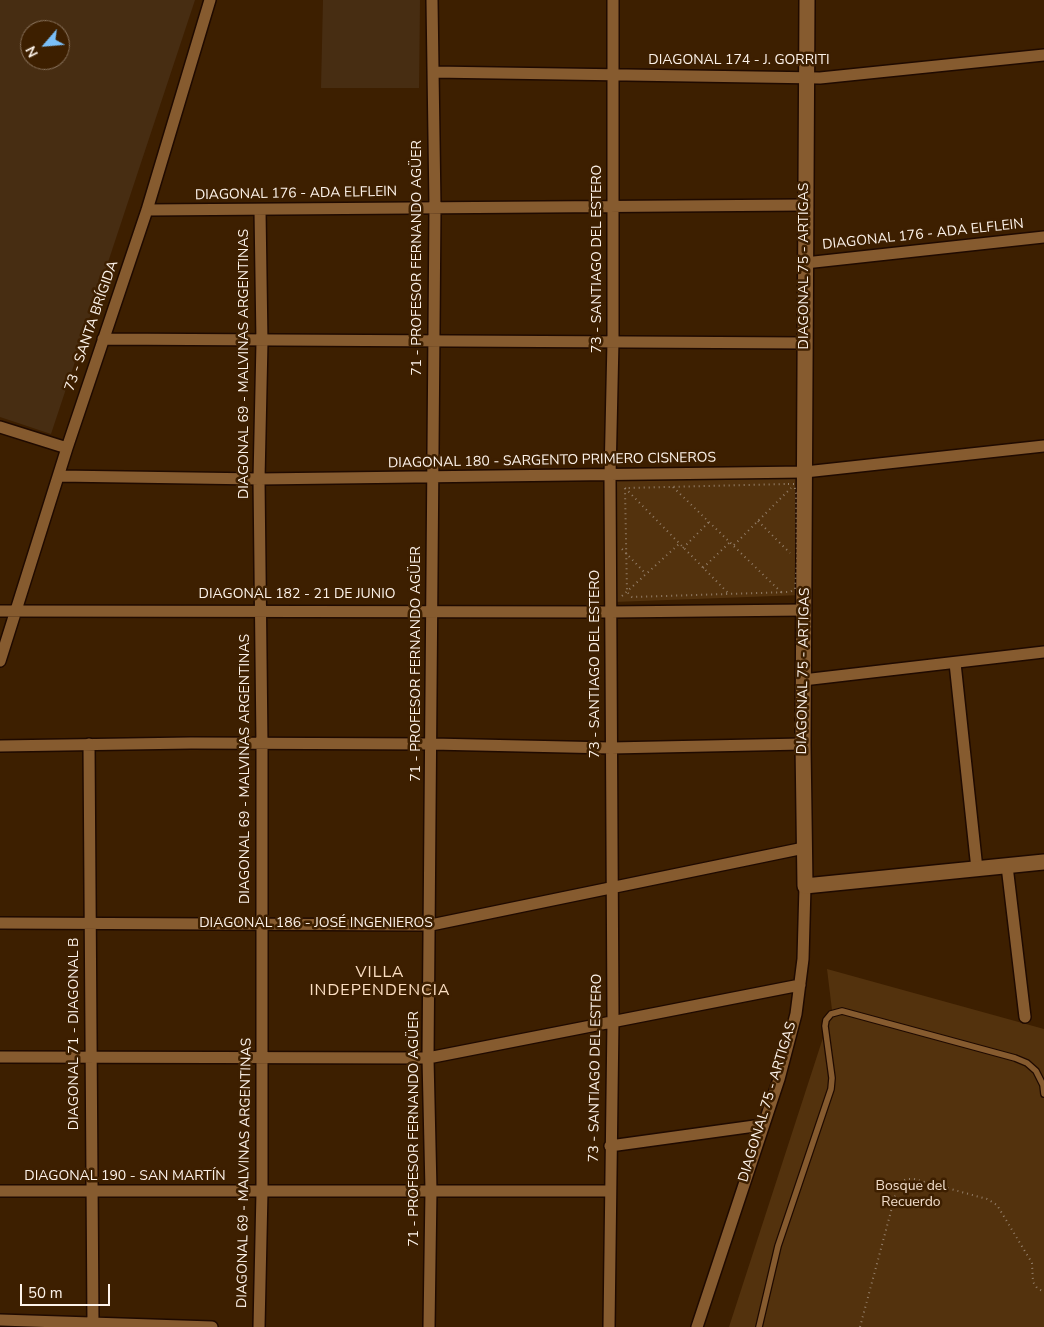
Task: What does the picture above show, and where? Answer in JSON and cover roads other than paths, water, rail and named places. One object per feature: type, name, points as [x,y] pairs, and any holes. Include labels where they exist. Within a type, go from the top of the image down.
[{"type":"street","name":"73 - SANTA BRÍGIDA","points":[[0,661],[67,448],[147,210],[210,0]]},
{"type":"street","name":"71 - PROFESOR FERNANDO AGÜER","points":[[429,1327],[431,1190],[428,1058],[435,207],[432,0]]},
{"type":"street","name":"73 - SANTIAGO DEL ESTERO","points":[[609,1327],[613,1020],[610,476],[613,341],[613,0]]},
{"type":"street","name":"DIAGONAL 75 - ARTIGAS","points":[[697,1327],[762,1125],[779,1079],[796,1014],[804,951],[806,886],[802,744],[805,610],[804,205],[807,0]]},
{"type":"street","name":"DIAGONAL 174 - J. GORRITI","points":[[433,72],[807,78],[1044,55]]},
{"type":"street","name":"DIAGONAL 176 - ADA ELFLEIN","points":[[147,210],[804,205]]},
{"type":"street","name":"DIAGONAL 69 - MALVINAS ARGENTINAS","points":[[259,1327],[262,1192],[262,744],[259,479],[262,342],[260,210]]},
{"type":"street","name":"DIAGONAL 176 - ADA ELFLEIN","points":[[805,263],[1044,237]]},
{"type":"street","points":[[103,340],[805,343]]},
{"type":"street","points":[[0,427],[67,448]]},
{"type":"street","name":"DIAGONAL 180 - SARGENTO PRIMERO CISNEROS","points":[[58,476],[259,479],[805,472],[1044,446]]},
{"type":"street","name":"DIAGONAL 182 - 21 DE JUNIO","points":[[0,611],[431,610],[610,612],[805,610]]},
{"type":"street","points":[[803,680],[1044,652]]},
{"type":"street","points":[[955,663],[977,869]]},
{"type":"street","points":[[0,746],[89,744],[432,744],[611,748],[802,744]]},
{"type":"street","name":"DIAGONAL 71 - DIAGONAL B","points":[[89,744],[93,1323]]},
{"type":"street","name":"DIAGONAL 186 - JOSÉ INGENIEROS","points":[[0,923],[430,925],[804,848]]},
{"type":"street","points":[[806,886],[1044,862]]},
{"type":"street","points":[[1007,866],[1025,1017]]},
{"type":"street","points":[[0,1057],[428,1058],[446,1056],[613,1020],[800,985]]},
{"type":"street","points":[[610,1146],[762,1125]]},
{"type":"street","name":"DIAGONAL 190 - SAN MARTÍN","points":[[0,1191],[610,1191]]},
{"type":"street","points":[[0,1320],[212,1327]]},
{"type":"lane","points":[[759,1327],[778,1246],[831,1089],[832,1078],[825,1026],[826,1020],[831,1014],[842,1011],[1015,1058],[1027,1063],[1036,1071],[1043,1085],[1044,1094]]},
{"type":"district","name":"VILLA INDEPENDENCIA","points":[[380,982]]},
{"type":"park label","name":"Bosque del Recuerdo","points":[[911,1196]]}]
